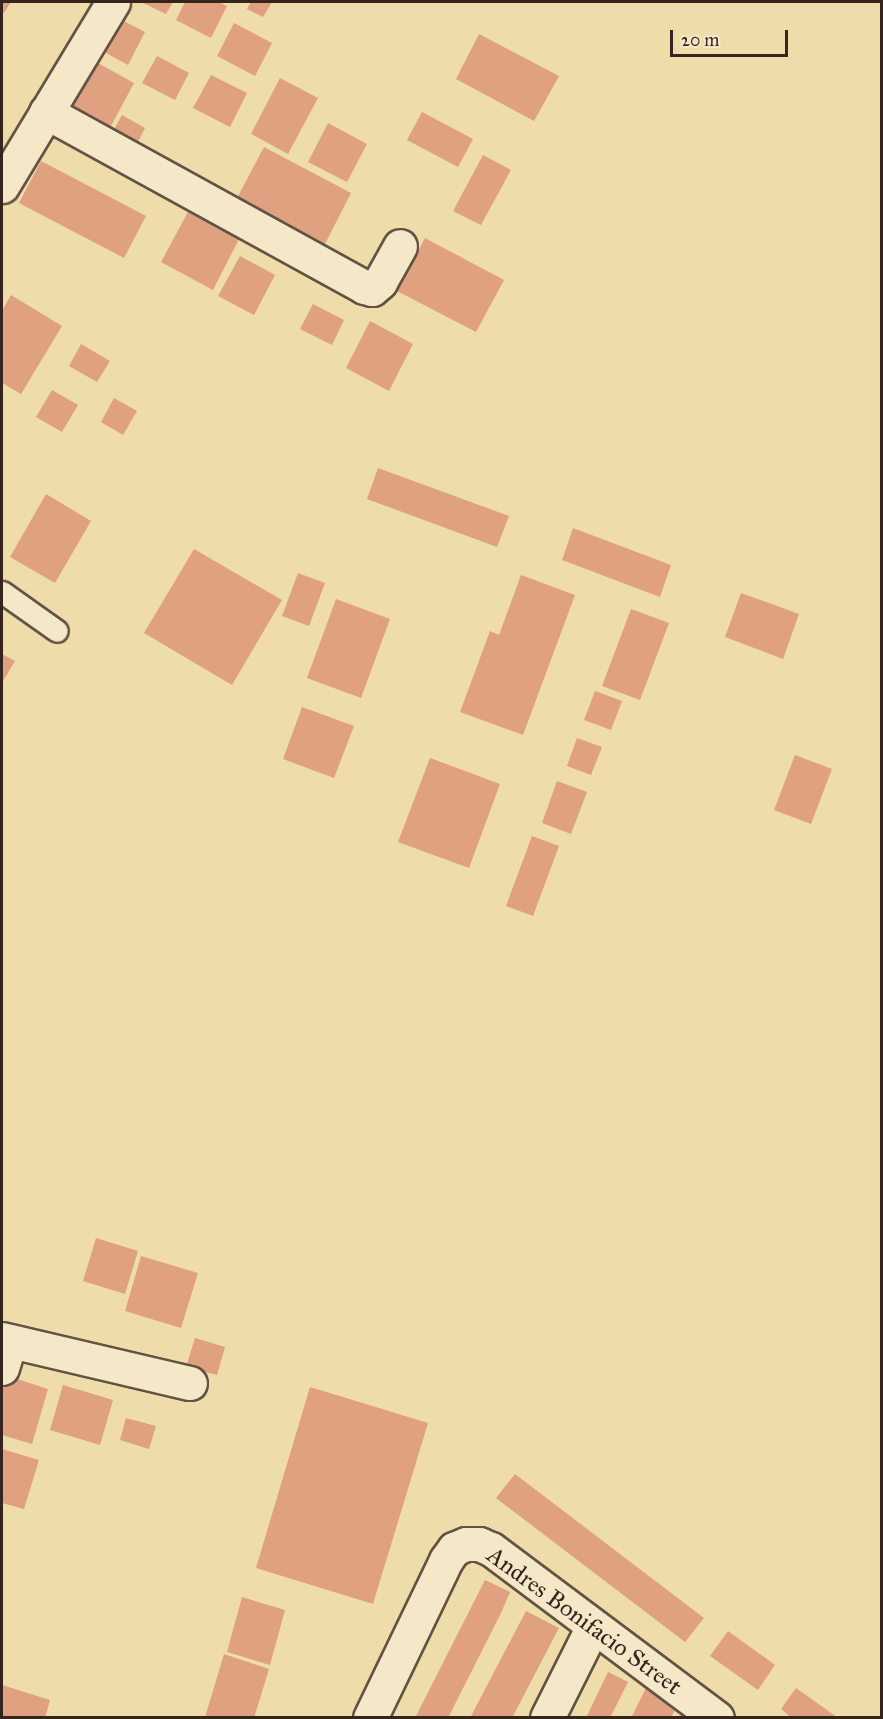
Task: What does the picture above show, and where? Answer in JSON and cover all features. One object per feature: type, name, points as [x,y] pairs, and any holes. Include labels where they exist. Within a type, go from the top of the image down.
[{"type":"street","points":[[2,186],[113,2]]},
{"type":"street","points":[[46,112],[364,287],[372,289],[380,282],[400,246]]},
{"type":"street","points":[[4,1349],[190,1383]]},
{"type":"street","name":"Andres Bonifacio Street","points":[[370,1718],[446,1560],[454,1549],[466,1544],[479,1544],[491,1549],[709,1715]]},
{"type":"street","points":[[547,1718],[593,1626]]},
{"type":"lane","points":[[2,592],[57,631]]},
{"type":"building","points":[[2,2],[11,2],[4,13],[2,12]]},
{"type":"building","points":[[141,2],[173,2],[166,14]]},
{"type":"building","points":[[185,2],[219,2],[227,6],[211,38],[176,20]]},
{"type":"building","points":[[251,2],[272,2],[263,17],[247,9]]},
{"type":"building","points":[[114,16],[145,32],[128,65],[97,48]]},
{"type":"building","points":[[234,23],[272,43],[255,76],[217,56]]},
{"type":"building","points":[[479,34],[559,76],[534,121],[456,79]]},
{"type":"building","points":[[157,56],[189,73],[175,100],[142,83]]},
{"type":"building","points":[[87,57],[134,83],[110,128],[62,103]]},
{"type":"building","points":[[211,75],[247,93],[230,127],[193,108]]},
{"type":"building","points":[[280,78],[318,98],[288,154],[251,134]]},
{"type":"building","points":[[422,112],[473,139],[458,167],[407,140]]},
{"type":"building","points":[[122,115],[145,128],[135,148],[111,135]]},
{"type":"building","points":[[328,123],[367,144],[347,182],[308,162]]},
{"type":"building","points":[[264,147],[351,193],[324,246],[236,200]]},
{"type":"building","points":[[483,155],[511,170],[481,225],[453,211]]},
{"type":"building","points":[[41,161],[146,216],[124,258],[19,203]]},
{"type":"building","points":[[188,212],[239,239],[213,290],[161,262]]},
{"type":"building","points":[[425,238],[504,280],[476,332],[397,291]]},
{"type":"building","points":[[240,256],[275,275],[254,315],[218,296]]},
{"type":"building","points":[[11,295],[62,326],[21,394],[2,383],[2,311]]},
{"type":"building","points":[[313,304],[344,320],[332,345],[300,329]]},
{"type":"building","points":[[370,321],[413,344],[389,391],[346,368]]},
{"type":"building","points":[[81,344],[110,361],[97,382],[69,366]]},
{"type":"building","points":[[52,390],[78,405],[62,432],[36,417]]},
{"type":"building","points":[[114,398],[137,411],[123,435],[101,422]]},
{"type":"building","points":[[378,468],[509,516],[497,547],[367,499]]},
{"type":"building","points":[[46,494],[91,521],[55,583],[10,557]]},
{"type":"building","points":[[573,528],[671,565],[660,597],[562,560]]},
{"type":"building","points":[[194,549],[282,600],[232,685],[144,633]]},
{"type":"building","points":[[298,573],[325,583],[309,626],[282,616]]},
{"type":"building","points":[[521,575],[575,595],[523,735],[460,712],[490,631],[499,635]]},
{"type":"building","points":[[741,593],[799,614],[783,659],[725,637]]},
{"type":"building","points":[[336,599],[390,619],[361,698],[307,678]]},
{"type":"building","points":[[631,609],[669,623],[640,700],[602,686]]},
{"type":"building","points":[[2,654],[15,661],[2,683]]},
{"type":"building","points":[[595,691],[622,701],[611,730],[584,720]]},
{"type":"building","points":[[302,707],[354,726],[334,778],[283,759]]},
{"type":"building","points":[[577,738],[602,747],[591,775],[567,766]]},
{"type":"building","points":[[795,755],[832,769],[811,824],[774,810]]},
{"type":"building","points":[[430,758],[500,784],[469,868],[398,842]]},
{"type":"building","points":[[557,781],[587,792],[571,834],[542,823]]},
{"type":"building","points":[[532,836],[559,846],[533,916],[506,906]]},
{"type":"building","points":[[96,1238],[138,1251],[125,1294],[83,1281]]},
{"type":"building","points":[[141,1256],[198,1273],[181,1328],[125,1311]]},
{"type":"building","points":[[195,1338],[225,1347],[217,1375],[186,1367]]},
{"type":"building","points":[[2,1374],[48,1389],[32,1444],[2,1435]]},
{"type":"building","points":[[63,1385],[113,1400],[100,1445],[50,1430]]},
{"type":"building","points":[[310,1387],[428,1423],[373,1604],[256,1568]]},
{"type":"building","points":[[126,1418],[156,1426],[149,1449],[120,1440]]},
{"type":"building","points":[[2,1449],[39,1460],[24,1509],[2,1503]]},
{"type":"building","points":[[515,1474],[704,1618],[685,1642],[496,1498]]},
{"type":"building","points":[[485,1580],[510,1592],[448,1718],[415,1718]]},
{"type":"building","points":[[242,1597],[285,1610],[270,1665],[227,1652]]},
{"type":"building","points":[[526,1611],[559,1628],[512,1718],[470,1718]]},
{"type":"building","points":[[728,1631],[775,1665],[758,1690],[710,1656]]},
{"type":"building","points":[[224,1654],[269,1669],[254,1718],[205,1717]]},
{"type":"building","points":[[608,1672],[628,1682],[610,1718],[586,1718]]},
{"type":"building","points":[[649,1682],[681,1697],[671,1718],[631,1718]]},
{"type":"building","points":[[2,1685],[50,1700],[45,1718],[2,1718]]},
{"type":"building","points":[[796,1688],[838,1718],[792,1718],[781,1709]]}]
